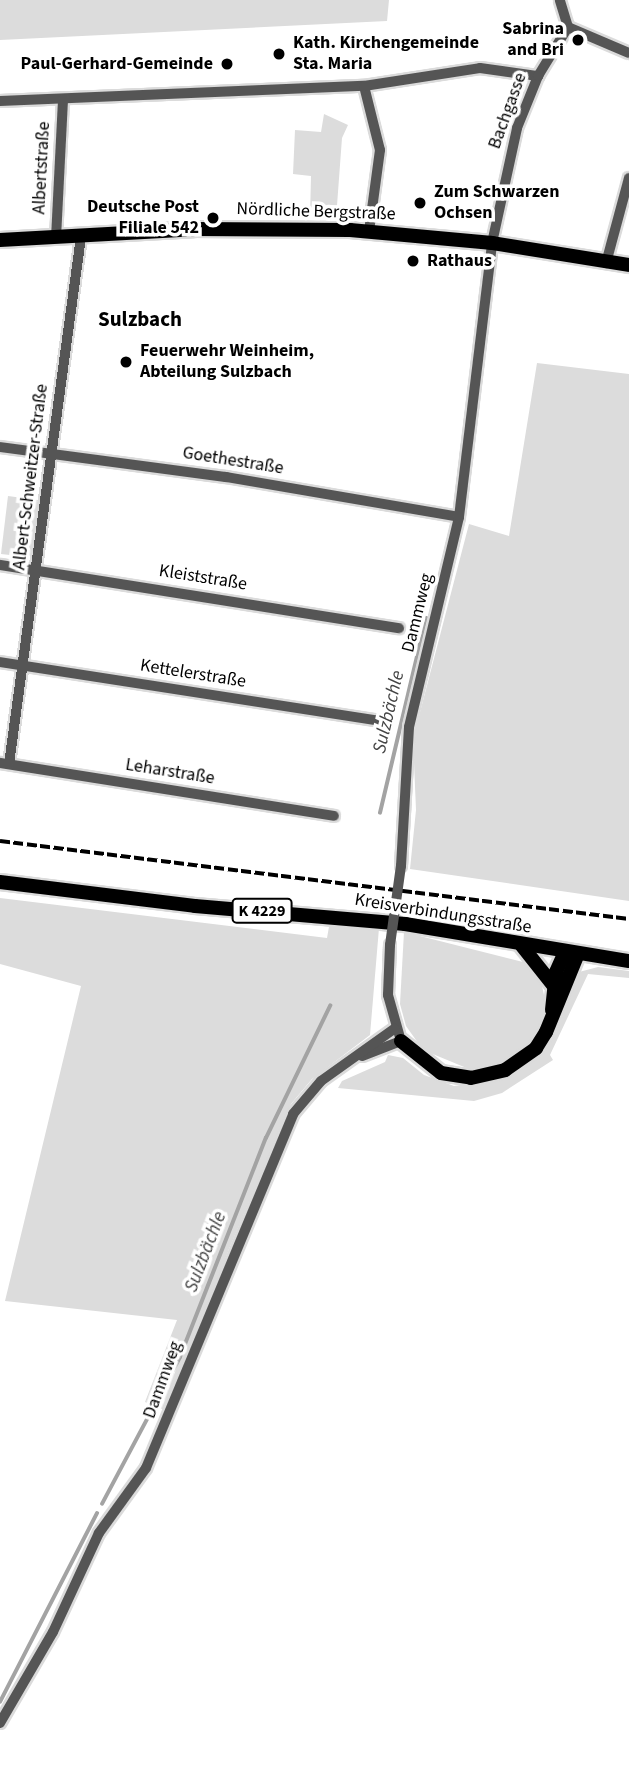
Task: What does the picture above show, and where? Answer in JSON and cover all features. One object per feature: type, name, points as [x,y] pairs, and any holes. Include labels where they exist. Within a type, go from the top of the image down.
[{"type":"main road","name":"Nördliche Bergstraße","points":[[0,240],[270,228],[369,231],[492,243],[629,265]]},
{"type":"main road","name":"Kreisverbindungsstraße","points":[[0,882],[195,906],[405,924],[571,955],[629,961]]},
{"type":"main road","points":[[522,946],[553,985]]},
{"type":"main road","points":[[552,1018],[553,985],[571,955]]},
{"type":"main road","points":[[398,1035],[441,1073],[488,1076],[521,1061],[536,1048],[552,1018],[571,955]]},
{"type":"street","points":[[559,0],[568,27],[629,53]]},
{"type":"street","name":"Bachgasse","points":[[492,243],[517,128],[538,76],[568,27]]},
{"type":"street","points":[[0,101],[364,86],[480,68],[538,76]]},
{"type":"street","points":[[364,86],[380,150],[369,231]]},
{"type":"street","name":"Albertstraße","points":[[57,237],[63,99]]},
{"type":"street","points":[[606,263],[629,178]]},
{"type":"street","name":"Albert-Schweitzer-Straße","points":[[5,763],[24,665],[81,237]]},
{"type":"street","name":"Dammweg","points":[[0,1723],[53,1632],[99,1532],[146,1468],[285,1128],[310,1091],[358,1057],[398,1035],[388,995],[390,945],[401,866],[409,727],[459,517],[492,243]]},
{"type":"street","name":"Goethestraße","points":[[0,447],[226,477],[459,517]]},
{"type":"street","name":"Kleiststraße","points":[[0,565],[399,628]]},
{"type":"street","name":"Kettelerstraße","points":[[0,663],[381,721]]},
{"type":"street","name":"Leharstraße","points":[[5,763],[334,816]]},
{"type":"shaded area","points":[[0,0],[389,0],[387,21],[0,40]]},
{"type":"shaded area","points":[[324,114],[348,125],[342,138],[336,219],[310,217],[311,176],[293,174],[295,130],[321,132]]},
{"type":"shaded area","points":[[537,363],[629,374],[629,901],[410,869],[416,810],[413,739],[469,524],[509,536]]},
{"type":"shaded area","points":[[8,496],[38,500],[32,553],[28,557],[1,554]]},
{"type":"shaded area","points":[[0,898],[327,938],[330,921],[379,928],[370,1035],[312,1079],[291,1104],[229,1249],[167,1411],[145,1402],[177,1320],[5,1301],[81,986],[0,964]]},
{"type":"shaded area","points":[[404,932],[527,963],[539,973],[547,1008],[544,1021],[526,1047],[500,1064],[469,1069],[423,1050],[406,1026],[400,1004]]},
{"type":"shaded area","points":[[598,967],[629,971],[629,978],[588,974],[550,1055],[553,1060],[502,1093],[474,1101],[338,1088],[342,1081],[385,1062],[388,1055],[403,1058],[424,1075],[454,1086],[506,1078],[537,1057],[556,1032],[579,972]]},
{"type":"waterway","name":"Sulzbächle","points":[[380,813],[426,618]]},
{"type":"waterway","name":"Sulzbächle","points":[[102,1504],[180,1357],[266,1138],[330,1006]]},
{"type":"waterway","name":"Sulzbächle","points":[[0,1702],[97,1513]]},
{"type":"railway","points":[[0,841],[629,919]]},
{"type":"place","name":"Sabrina and Bri","points":[[578,40]]},
{"type":"place","name":"Kath. Kirchengemeinde Sta. Maria","points":[[279,54]]},
{"type":"place","name":"Paul-Gerhard-Gemeinde","points":[[227,64]]},
{"type":"place","name":"Zum Schwarzen Ochsen","points":[[420,203]]},
{"type":"place","name":"Deutsche Post Filiale 542","points":[[213,218]]},
{"type":"place","name":"Rathaus","points":[[413,261]]},
{"type":"place","name":"Feuerwehr Weinheim, Abteilung Sulzbach","points":[[126,362]]},
{"type":"district","name":"Sulzbach","points":[[140,319]]}]
